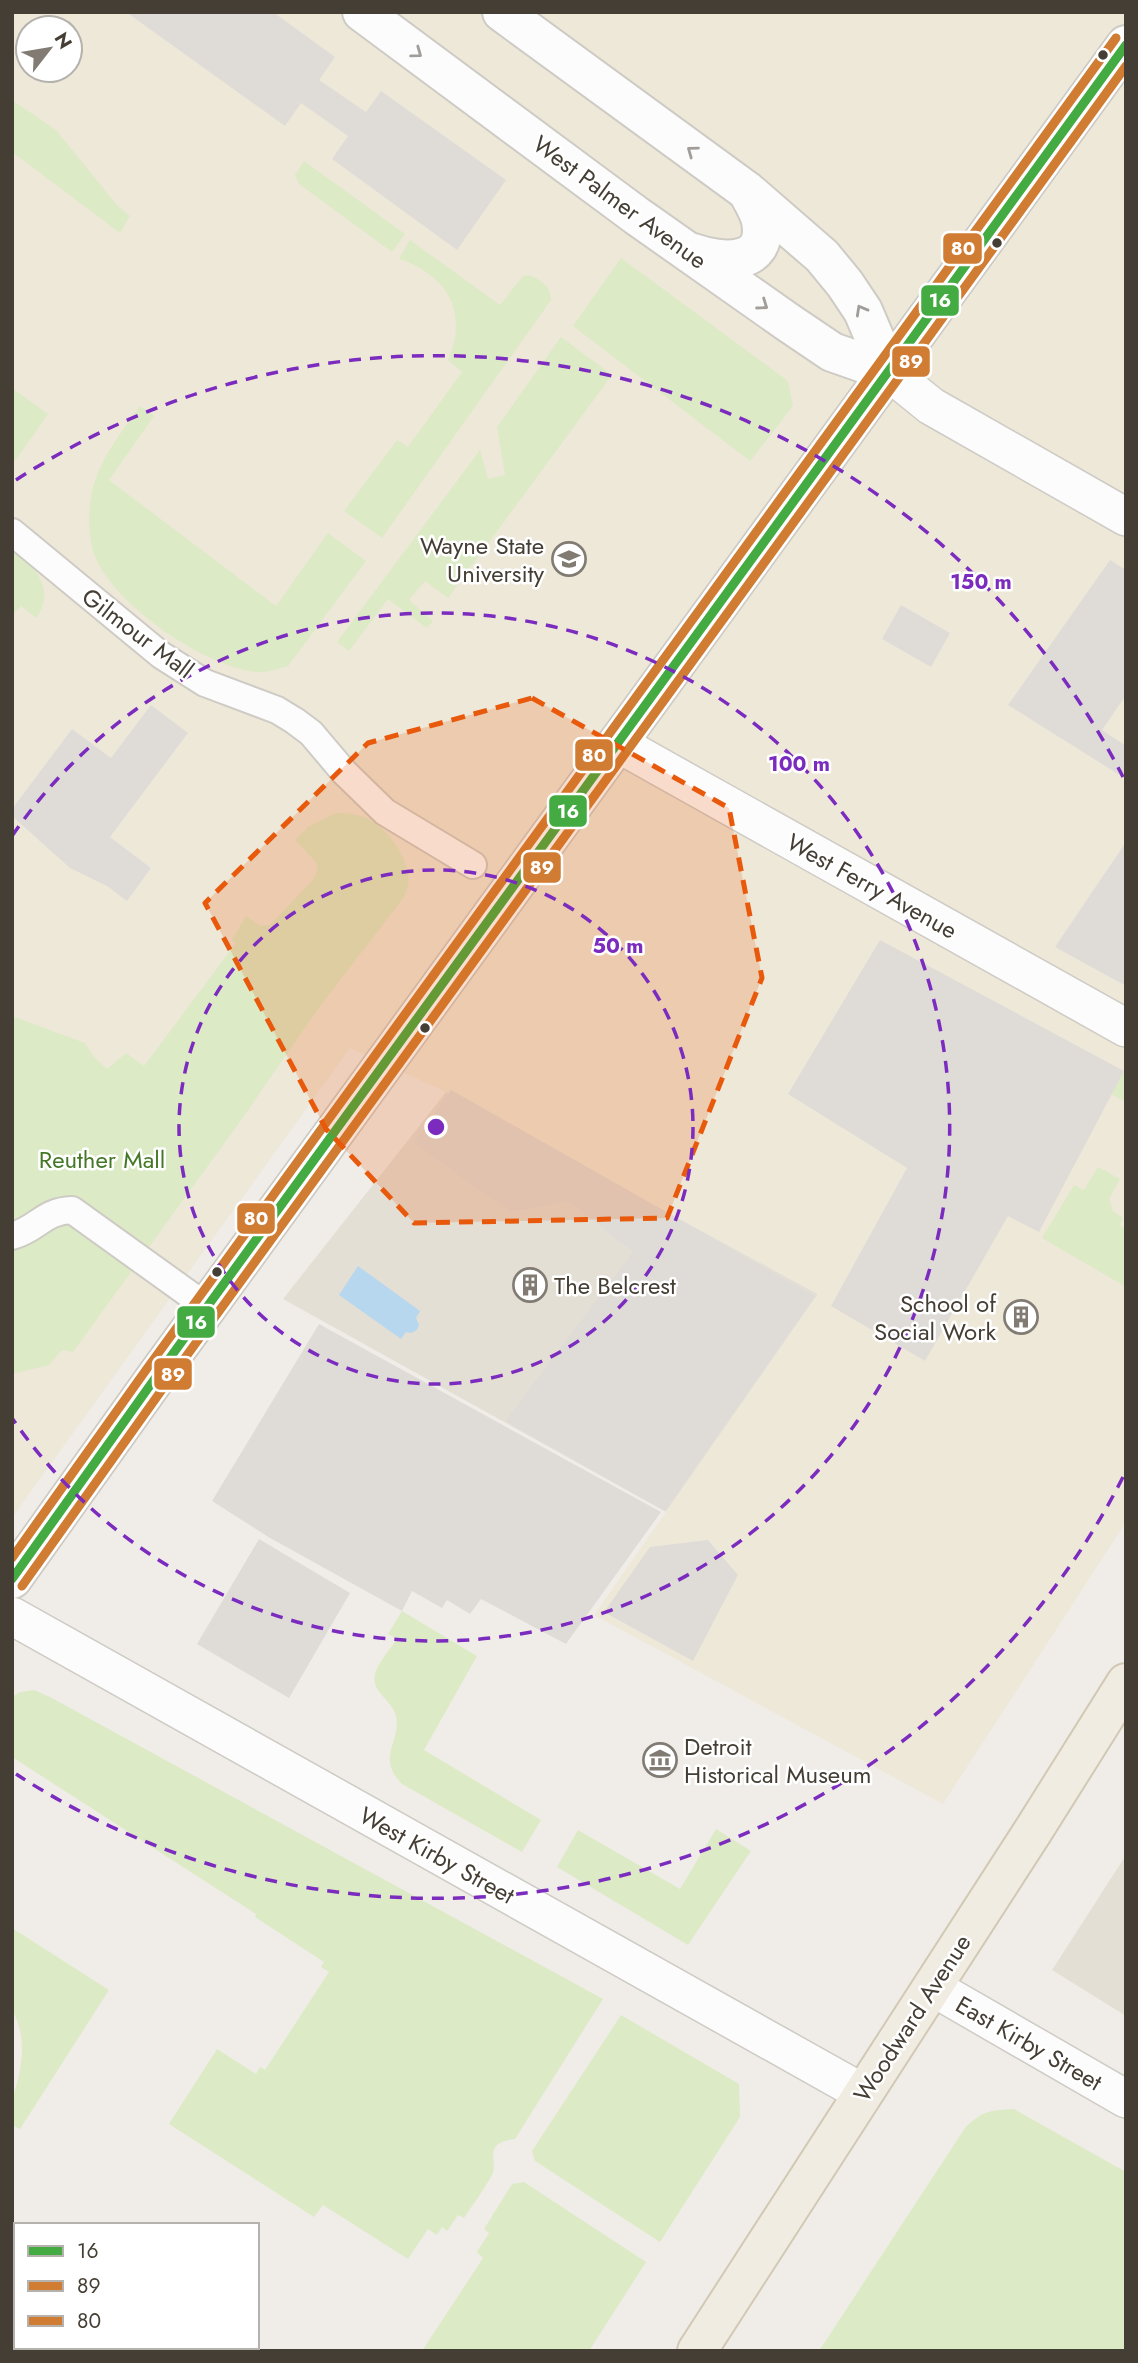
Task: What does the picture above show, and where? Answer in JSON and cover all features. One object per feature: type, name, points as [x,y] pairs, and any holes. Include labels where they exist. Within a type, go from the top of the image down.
[{"type":"main road","name":"Woodward Avenue","points":[[697,2351],[1126,1684]]},
{"type":"street","name":"West Palmer Avenue","points":[[362,12],[688,251],[832,352],[889,372],[931,406],[1126,517]]},
{"type":"street","name":"West Palmer Avenue","points":[[502,12],[747,191],[822,256],[863,311],[889,372]]},
{"type":"street","points":[[12,1579],[1126,45]]},
{"type":"street","points":[[688,251],[711,260],[729,261],[743,258],[755,249],[761,237],[761,221],[747,191]]},
{"type":"street","name":"Gilmour Mall","points":[[12,532],[161,655],[205,683],[277,710],[295,721],[311,733],[344,772],[385,812],[473,865]]},
{"type":"street","name":"West Ferry Avenue","points":[[617,743],[1126,1028]]},
{"type":"street","points":[[12,1236],[26,1232],[50,1213],[72,1210],[207,1307]]},
{"type":"street","name":"West Kirby Street","points":[[12,1616],[863,2093]]},
{"type":"street","name":"East Kirby Street","points":[[932,1987],[1126,2099]]},
{"type":"highlighted area","points":[[532,698],[729,808],[762,978],[667,1218],[414,1223],[326,1129],[205,903],[368,743]]},
{"type":"shaded area","name":"Wayne State University","points":[[12,12],[1126,12],[1126,1522],[943,1804],[594,1615],[818,1294],[446,1092],[350,1048],[12,1518]]},
{"type":"shaded area","points":[[126,12],[273,12],[335,57],[319,80],[366,112],[381,91],[506,180],[457,250],[332,159],[348,136],[301,103],[285,126]]},
{"type":"shaded area","points":[[1110,560],[1126,570],[1126,695],[1102,730],[1126,746],[1126,779],[1008,705]]},
{"type":"shaded area","points":[[901,605],[950,633],[931,667],[882,639]]},
{"type":"shaded area","points":[[151,705],[188,733],[110,837],[151,868],[127,901],[107,886],[70,868],[12,816],[12,809],[72,729],[111,758]]},
{"type":"shaded area","points":[[1126,842],[1126,986],[1055,947]]},
{"type":"shaded area","points":[[880,940],[1124,1071],[1039,1232],[1008,1216],[925,1361],[831,1306],[907,1168],[788,1094]]},
{"type":"shaded area","points":[[451,1090],[815,1296],[665,1511],[505,1421],[633,1252],[568,1201],[510,1212],[414,1143]]},
{"type":"shaded area","points":[[446,1092],[818,1294],[666,1512],[283,1299]]},
{"type":"shaded area","points":[[319,1324],[661,1512],[566,1644],[481,1599],[470,1614],[447,1600],[442,1608],[412,1591],[402,1611],[270,1538],[212,1501]]},
{"type":"shaded area","points":[[259,1539],[350,1593],[289,1698],[197,1644]]},
{"type":"shaded area","points":[[708,1540],[738,1575],[693,1661],[604,1612],[650,1547]]},
{"type":"shaded area","points":[[1126,1855],[1126,2016],[1052,1970]]},
{"type":"green space","points":[[12,100],[56,130],[116,204],[130,216],[120,233],[12,152]]},
{"type":"green space","points":[[304,161],[405,234],[392,252],[299,184],[295,175]]},
{"type":"green space","points":[[410,240],[500,305],[523,276],[528,275],[544,284],[551,300],[382,538],[344,511],[397,440],[408,447],[462,372],[448,360],[456,326],[449,298],[441,285],[430,275],[399,259]]},
{"type":"green space","points":[[621,258],[788,381],[793,406],[750,461],[573,326]]},
{"type":"green space","points":[[561,337],[612,375],[448,598],[425,581],[409,600],[433,621],[427,628],[388,599],[349,651],[337,642],[480,450],[488,479],[505,475],[497,427]]},
{"type":"green space","points":[[12,388],[48,414],[15,461],[12,459]]},
{"type":"green space","points":[[140,406],[154,416],[109,480],[276,606],[328,533],[366,561],[288,666],[257,672],[210,658],[157,626],[133,606],[113,585],[98,563],[91,542],[89,521],[94,485],[108,453]]},
{"type":"green space","points":[[12,547],[35,570],[40,579],[44,598],[36,618],[21,606],[12,616]]},
{"type":"green space","name":"Reuther Mall","points":[[336,813],[368,819],[391,838],[403,857],[408,876],[408,886],[400,903],[320,1006],[73,1352],[62,1350],[49,1365],[12,1374],[12,1016],[85,1043],[94,1057],[107,1069],[126,1053],[144,1066],[236,943],[232,940],[246,916],[260,926],[270,925],[313,880],[318,870],[316,862],[295,840],[308,827]]},
{"type":"green space","points":[[1124,1071],[1126,1072],[1126,1102],[1111,1094]]},
{"type":"green space","points":[[1098,1167],[1120,1179],[1109,1199],[1113,1211],[1123,1218],[1120,1225],[1126,1229],[1126,1287],[1042,1238],[1074,1185],[1084,1190]]},
{"type":"green space","points":[[402,1611],[477,1656],[424,1750],[541,1820],[522,1852],[402,1784],[394,1774],[390,1756],[397,1723],[392,1707],[377,1689],[375,1678],[380,1663],[397,1639],[388,1634]]},
{"type":"green space","points":[[34,1690],[603,1999],[515,2139],[498,2144],[495,2148],[492,2175],[464,2218],[458,2215],[447,2231],[442,2227],[437,2235],[428,2229],[408,2259],[323,2205],[314,2217],[169,2124],[217,2049],[256,2074],[260,2067],[265,2070],[329,1972],[321,1967],[324,1962],[255,1917],[256,1914],[12,1757],[12,1697],[20,1692]]},
{"type":"green space","points":[[716,1829],[751,1851],[688,1945],[557,1867],[578,1830],[680,1889]]},
{"type":"green space","points":[[12,1928],[109,1990],[20,2129],[12,2125],[12,2100],[19,2075],[22,2042],[12,2010]]},
{"type":"green space","points":[[621,2015],[739,2084],[740,2117],[660,2242],[535,2161],[532,2151]]},
{"type":"green space","points":[[1014,2109],[1126,2172],[1126,2351],[819,2351],[965,2128],[987,2112]]},
{"type":"green space","points":[[524,2182],[646,2262],[589,2351],[422,2351],[483,2258],[477,2252],[489,2233],[484,2229],[512,2184]]},
{"type":"water","points":[[358,1266],[420,1311],[416,1318],[419,1325],[416,1331],[406,1332],[401,1339],[339,1295]]},
{"type":"transit line","name":"80","points":[[12,1558],[1116,38]]},
{"type":"transit line","name":"16","points":[[12,1579],[156,1377],[1126,45]]},
{"type":"transit line","name":"89","points":[[22,1586],[166,1384],[1126,66]]},
{"type":"place","name":"Wayne State University","points":[[569,559]]},
{"type":"place","name":"The Belcrest","points":[[530,1285]]},
{"type":"place","name":"School of Social Work","points":[[1021,1317]]},
{"type":"place","name":"Detroit Historical Museum","points":[[660,1760]]}]
